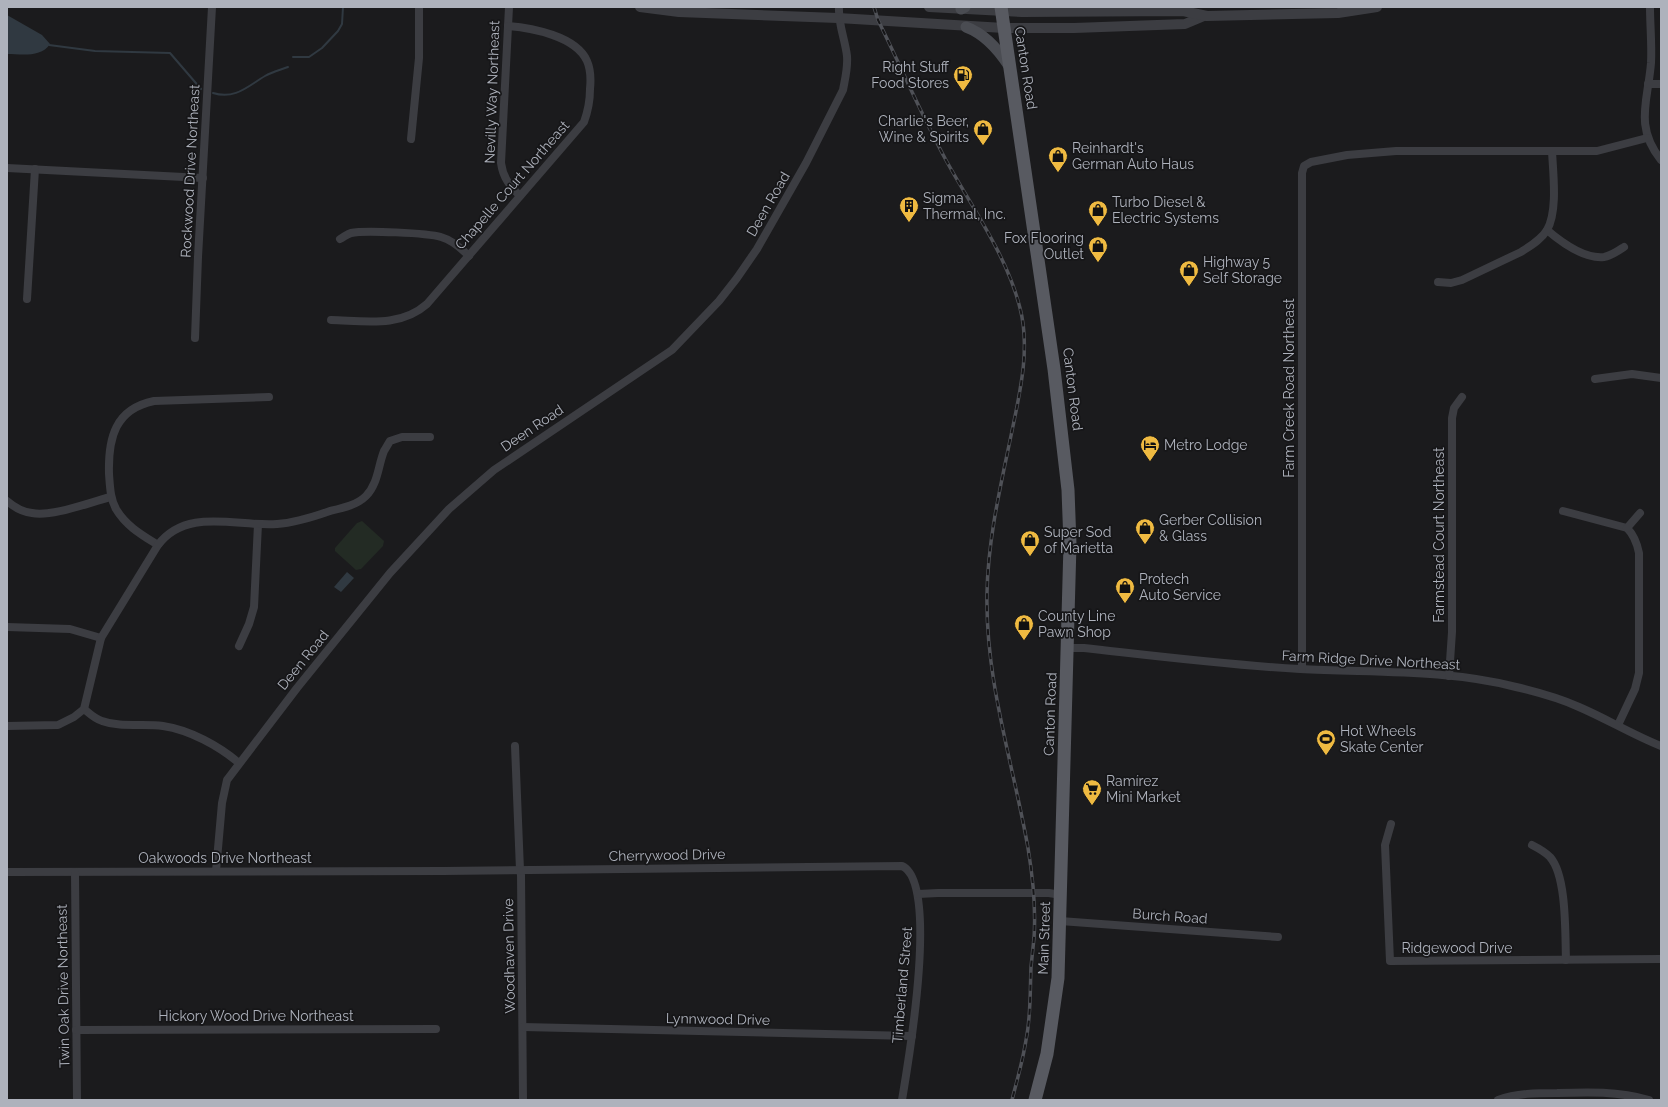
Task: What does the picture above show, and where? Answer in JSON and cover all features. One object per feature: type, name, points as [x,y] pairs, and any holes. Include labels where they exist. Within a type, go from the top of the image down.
[{"type":"main road","name":"Canton Road","points":[[1001,9],[1045,297],[1068,490],[1070,544],[1065,775]]},
{"type":"main road","points":[[966,27],[974,30],[992,43],[1010,68]]},
{"type":"main road","name":"Main Street","points":[[1035,1100],[1047,1054],[1053,1023],[1058,978],[1065,775]]},
{"type":"street","name":"Rockwood Drive Northeast","points":[[195,338],[212,7]]},
{"type":"street","points":[[411,139],[419,58],[419,7]]},
{"type":"street","name":"Nevilly Way Northeast","points":[[509,7],[501,163],[507,183],[520,196]]},
{"type":"street","points":[[640,7],[679,12],[838,18],[966,27],[1004,28],[1074,28],[1185,24],[1204,16]]},
{"type":"street","name":"Deen Road","points":[[216,871],[222,803],[227,780],[390,573],[447,510],[494,470],[672,350],[719,301],[737,278],[757,249],[806,163],[843,90],[846,78],[847,56],[838,18],[838,7]]},
{"type":"street","points":[[929,7],[1001,9],[1022,12],[1183,10],[1204,16],[1338,13],[1377,7]]},
{"type":"street","points":[[1650,7],[1651,62],[1645,114],[1647,138],[1661,160]]},
{"type":"street","name":"Chapelle Court Northeast","points":[[331,320],[388,322],[410,316],[427,304],[584,122],[589,103],[591,79],[587,60],[577,47],[569,42],[540,32],[508,26]]},
{"type":"street","points":[[1648,84],[1661,84]]},
{"type":"street","name":"Farm Creek Road Northeast","points":[[1302,669],[1302,173],[1304,166],[1311,162],[1332,158],[1381,152],[1597,152],[1647,138]]},
{"type":"street","points":[[1438,282],[1451,283],[1462,280],[1530,247],[1547,230],[1552,210],[1552,151]]},
{"type":"street","points":[[7,168],[203,178]]},
{"type":"street","points":[[28,299],[36,169]]},
{"type":"street","points":[[1547,230],[1571,247],[1589,254],[1605,257],[1614,254],[1624,247]]},
{"type":"street","points":[[340,239],[350,233],[362,231],[429,235],[441,237],[449,241],[469,256]]},
{"type":"street","points":[[1595,379],[1632,374],[1661,378]]},
{"type":"street","points":[[158,545],[125,522],[111,497],[109,456],[110,441],[123,418],[144,403],[165,400],[269,397]]},
{"type":"street","name":"Farmstead Court Northeast","points":[[1449,676],[1452,632],[1452,418],[1454,408],[1462,397]]},
{"type":"street","points":[[7,726],[58,725],[84,710],[101,638],[158,545],[169,532],[191,523],[277,524],[294,522],[353,504],[366,496],[371,489],[384,451],[390,441],[402,437],[430,438]]},
{"type":"street","points":[[7,501],[22,511],[39,514],[111,497]]},
{"type":"street","points":[[1563,511],[1627,528],[1635,539],[1639,553],[1639,673],[1635,689],[1618,725]]},
{"type":"street","points":[[1627,528],[1640,513]]},
{"type":"street","points":[[239,646],[249,624],[254,607],[258,524]]},
{"type":"street","points":[[7,628],[70,629],[101,638]]},
{"type":"street","name":"Farm Ridge Drive Northeast","points":[[1068,648],[1084,648],[1225,664],[1302,669],[1405,672],[1449,676],[1500,684],[1569,702],[1661,746]]},
{"type":"street","points":[[84,710],[97,719],[109,723],[163,726],[181,730],[214,746],[240,763]]},
{"type":"street","name":"Woodhaven Drive","points":[[515,746],[521,874],[523,1100]]},
{"type":"street","name":"Ridgewood Drive","points":[[1390,824],[1385,844],[1390,961],[1661,959]]},
{"type":"street","points":[[1532,844],[1550,857],[1556,866],[1562,884],[1566,960]]},
{"type":"street","name":"Cherrywood Drive","points":[[443,871],[891,866]]},
{"type":"street","name":"Timberland Street","points":[[891,866],[907,868],[912,874],[918,894],[921,940],[917,998],[902,1100]]},
{"type":"street","name":"Oakwoods Drive Northeast","points":[[7,872],[443,871]]},
{"type":"street","name":"Twin Oak Drive Northeast","points":[[75,872],[77,1100]]},
{"type":"street","points":[[918,894],[1049,893],[1061,895]]},
{"type":"street","name":"Burch Road","points":[[1060,921],[1278,937]]},
{"type":"street","name":"Lynnwood Drive","points":[[523,1027],[912,1036]]},
{"type":"street","name":"Hickory Wood Drive Northeast","points":[[76,1030],[436,1029]]},
{"type":"street","points":[[1498,1100],[1525,1094],[1584,1092],[1612,1092],[1649,1100]]},
{"type":"shaded area","points":[[7,15],[42,35],[50,44],[46,48],[36,53],[24,55],[7,54]]},
{"type":"shaded area","points":[[362,521],[384,541],[383,546],[361,569],[356,570],[335,551],[335,548],[357,523]]},
{"type":"shaded area","points":[[347,572],[354,578],[341,592],[334,587]]},
{"type":"waterway","points":[[293,57],[309,57],[322,48],[338,31],[342,24],[343,7]]},
{"type":"waterway","points":[[49,45],[95,51],[170,53],[201,89]]},
{"type":"waterway","points":[[213,93],[228,95],[241,91],[273,72],[288,67]]},
{"type":"railway","points":[[874,7],[878,20],[938,145],[998,251],[1007,270],[1020,308],[1023,322],[1023,367],[1016,412],[993,529],[987,593],[990,658],[995,690],[1022,816],[1033,882],[1035,927],[1031,967],[1029,1022],[1012,1100]]},
{"type":"place","name":"Right Stuff Food Stores","points":[[963,92]]},
{"type":"place","name":"Charlie's Beer, Wine & Spirits","points":[[983,146]]},
{"type":"place","name":"Reinhardt's German Auto Haus","points":[[1058,173]]},
{"type":"place","name":"Sigma Thermal, Inc.","points":[[909,223]]},
{"type":"place","name":"Turbo Diesel & Electric Systems","points":[[1098,227]]},
{"type":"place","name":"Fox Flooring Outlet","points":[[1098,263]]},
{"type":"place","name":"Highway 5 Self Storage","points":[[1189,287]]},
{"type":"place","name":"Metro Lodge","points":[[1150,462]]},
{"type":"place","name":"Gerber Collision & Glass","points":[[1145,545]]},
{"type":"place","name":"Super Sod of Marietta","points":[[1030,557]]},
{"type":"place","name":"Protech Auto Service","points":[[1125,604]]},
{"type":"place","name":"County Line Pawn Shop","points":[[1024,641]]},
{"type":"place","name":"Hot Wheels Skate Center","points":[[1326,756]]},
{"type":"place","name":"Ramírez Mini Market","points":[[1092,806]]}]
